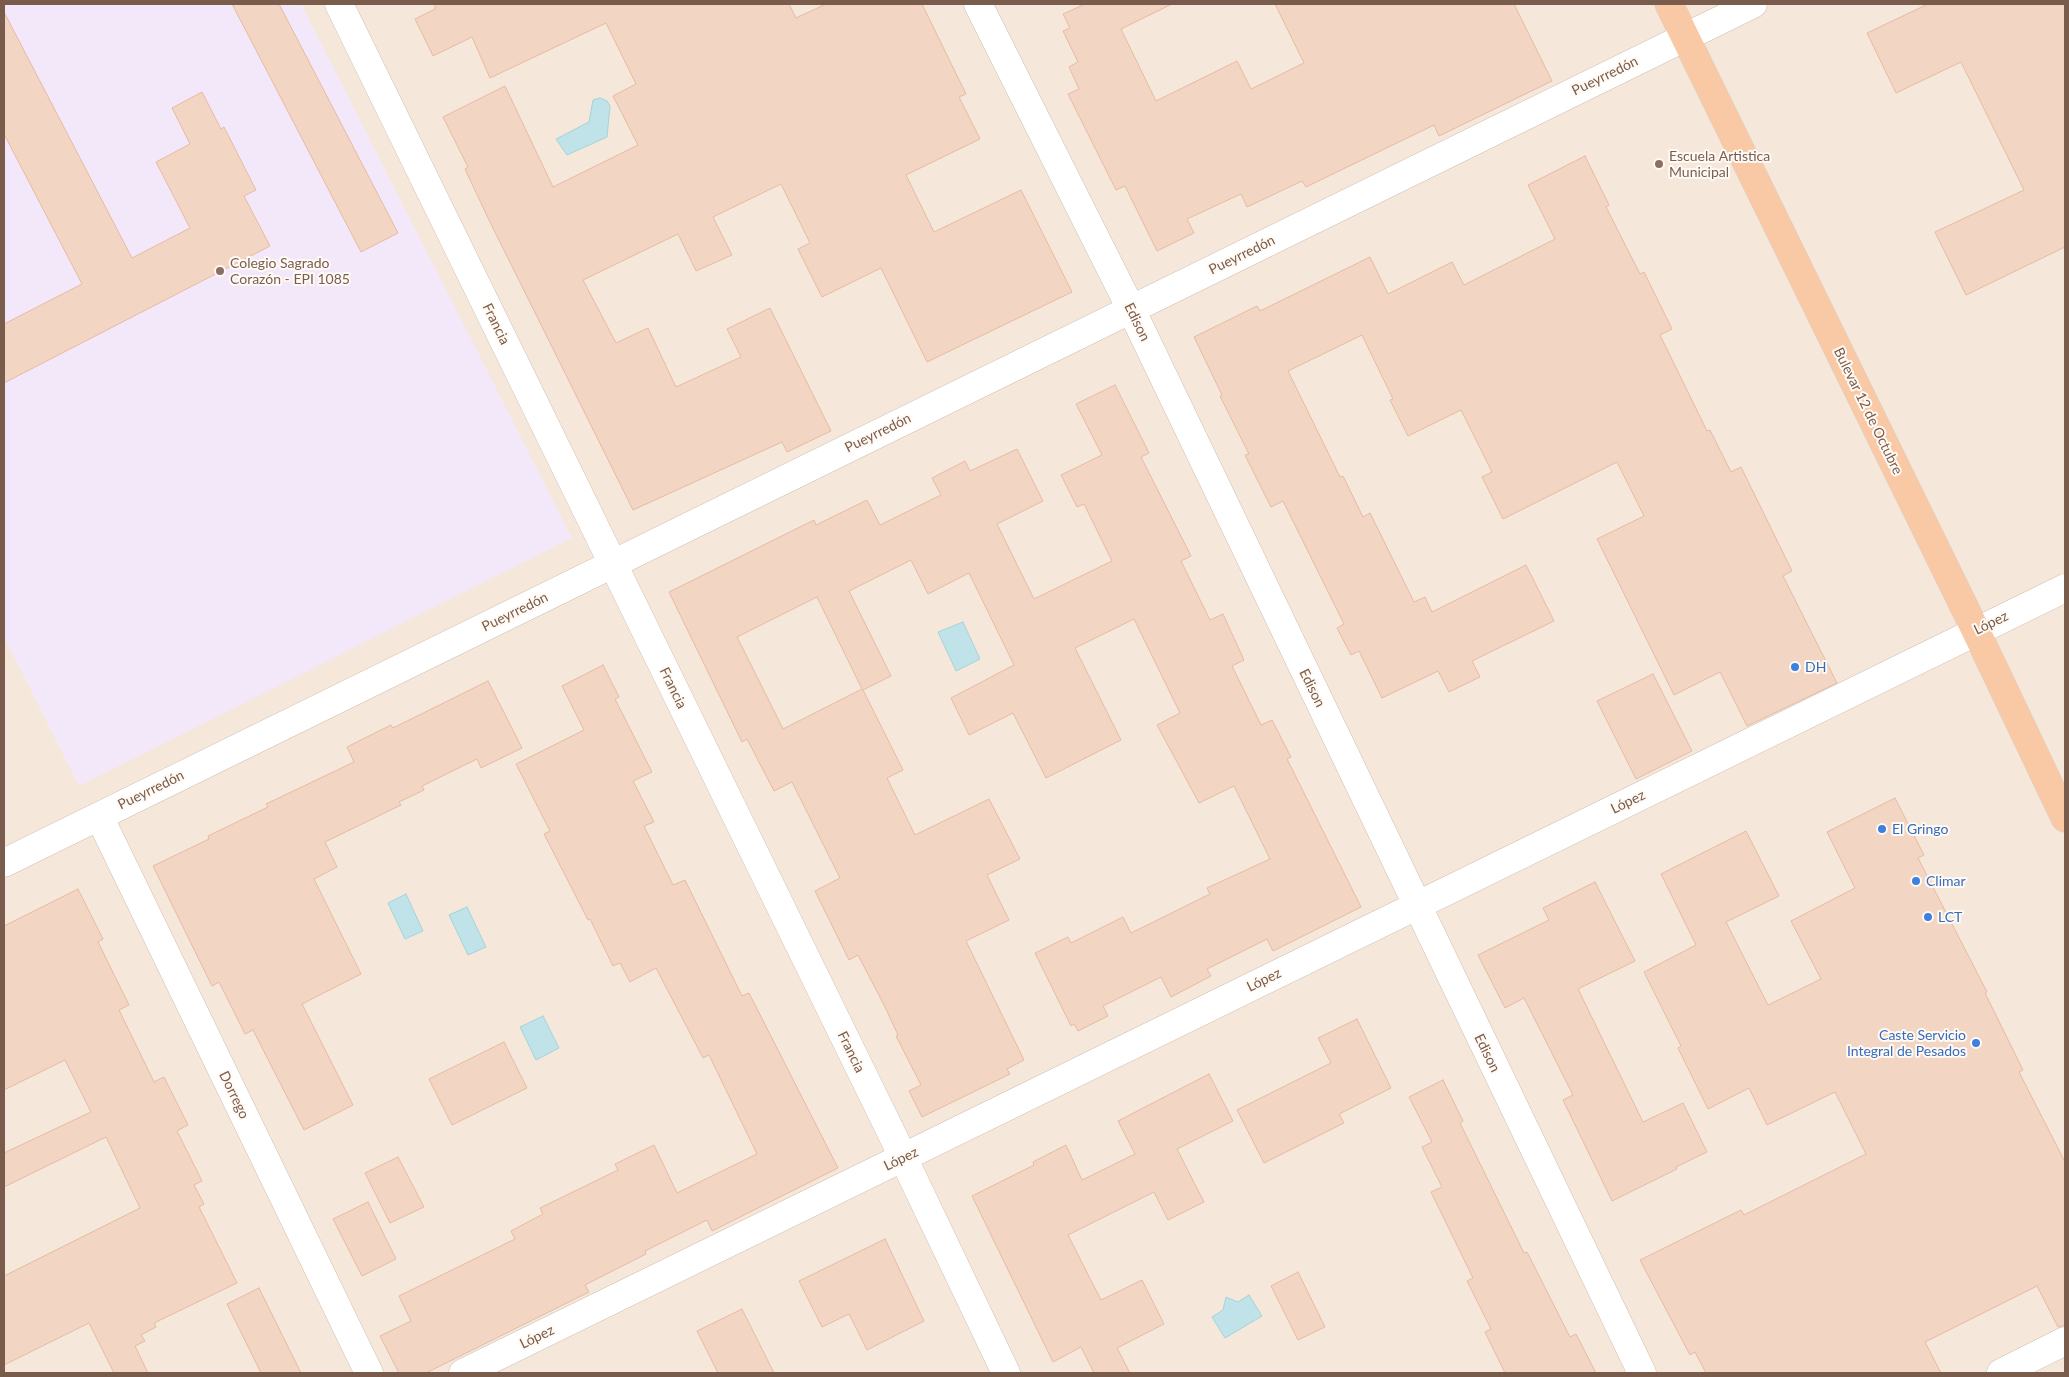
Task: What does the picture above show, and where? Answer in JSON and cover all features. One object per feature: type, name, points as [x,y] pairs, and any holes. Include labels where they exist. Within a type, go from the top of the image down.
[{"type":"highway","name":"Bulevar 12 de Octubre","points":[[1669,4],[1976,631],[2065,818]]},
{"type":"street","name":"Francia","points":[[339,4],[903,1158],[1006,1373]]},
{"type":"street","name":"Edison","points":[[978,4],[1131,309],[1416,906],[1642,1373]]},
{"type":"street","name":"Pueyrredón","points":[[4,863],[1753,4]]},
{"type":"street","name":"López","points":[[464,1373],[2065,588]]},
{"type":"street","name":"Dorrego","points":[[99,816],[369,1373]]},
{"type":"street","points":[[2001,1373],[2065,1341]]},
{"type":"shaded area","points":[[4,4],[2065,4],[2065,1373],[4,1373]]},
{"type":"shaded area","name":"Colegio Sagrado Corazón - EPI 1085","points":[[4,4],[301,4],[572,538],[79,786],[4,637]]},
{"type":"water","points":[[600,98],[607,101],[610,106],[607,137],[567,155],[556,139],[589,122],[593,100]]},
{"type":"water","points":[[963,622],[980,659],[956,671],[938,632]]},
{"type":"water","points":[[406,894],[423,931],[405,939],[388,903]]},
{"type":"water","points":[[467,907],[486,947],[468,955],[449,915]]},
{"type":"water","points":[[543,1016],[559,1048],[536,1060],[520,1027]]},
{"type":"water","points":[[1249,1295],[1262,1316],[1225,1338],[1212,1317],[1223,1310],[1226,1297],[1238,1302]]},
{"type":"building","points":[[232,4],[279,4],[398,233],[361,252]]},
{"type":"building","points":[[435,4],[789,4],[796,18],[826,4],[922,4],[966,94],[959,97],[980,139],[906,175],[934,232],[1021,190],[1072,292],[927,362],[881,268],[822,297],[798,249],[810,243],[781,184],[713,217],[732,255],[696,271],[678,234],[583,280],[616,343],[648,328],[676,387],[741,357],[727,329],[770,308],[831,431],[787,452],[782,442],[633,510],[488,218],[465,169],[468,167],[443,117],[505,86],[553,187],[638,145],[613,96],[636,84],[606,23],[490,78],[472,37],[433,56],[415,19],[435,9]]},
{"type":"building","points":[[1085,4],[1172,4],[1121,29],[1156,101],[1237,61],[1251,89],[1304,63],[1275,4],[1514,4],[1552,81],[1439,136],[1434,125],[1306,187],[1302,181],[1247,207],[1241,194],[1187,219],[1194,233],[1157,251],[1125,186],[1116,190],[1068,94],[1079,89],[1069,67],[1078,62],[1063,31],[1070,28],[1063,14]]},
{"type":"building","points":[[1928,4],[2065,4],[2065,247],[1966,295],[1935,232],[2024,190],[1961,62],[1896,93],[1867,33]]},
{"type":"building","points":[[4,12],[132,258],[190,228],[156,162],[190,144],[172,108],[202,92],[221,129],[224,127],[256,190],[244,196],[270,246],[4,383],[4,324],[82,284],[4,134]]},
{"type":"building","points":[[1585,156],[1609,205],[1606,207],[1640,274],[1644,272],[1672,329],[1660,335],[1707,431],[1710,430],[1731,472],[1741,467],[1792,571],[1783,576],[1837,683],[1747,726],[1720,672],[1674,695],[1597,539],[1644,516],[1617,462],[1503,519],[1482,477],[1492,472],[1461,410],[1408,436],[1390,400],[1393,399],[1362,335],[1288,371],[1340,477],[1343,476],[1363,517],[1370,513],[1414,602],[1425,597],[1432,612],[1526,565],[1554,621],[1472,661],[1480,677],[1449,692],[1438,671],[1382,698],[1359,651],[1351,655],[1337,628],[1344,624],[1283,501],[1271,507],[1245,455],[1249,454],[1220,396],[1222,395],[1194,337],[1257,306],[1260,311],[1370,257],[1388,294],[1452,262],[1464,285],[1555,239],[1528,185]]},
{"type":"building","points":[[1115,385],[1149,453],[1141,457],[1191,556],[1181,561],[1210,620],[1223,614],[1244,660],[1232,666],[1261,725],[1272,720],[1291,757],[1287,759],[1361,907],[1273,951],[1267,939],[1207,969],[1211,976],[1171,997],[1161,977],[1103,1006],[1108,1016],[1078,1031],[1074,1024],[1071,1026],[1035,953],[1068,937],[1071,943],[1123,917],[1131,933],[1210,894],[1207,888],[1270,859],[1234,786],[1199,803],[1157,725],[1180,713],[1134,619],[1075,648],[1121,740],[1046,778],[1013,713],[969,735],[951,698],[1014,665],[969,573],[928,594],[911,560],[849,591],[891,676],[863,690],[903,770],[887,778],[915,835],[989,799],[1020,859],[987,875],[1009,920],[966,941],[1024,1060],[1007,1069],[1010,1074],[922,1117],[909,1091],[921,1085],[896,1036],[898,1035],[884,1005],[858,955],[849,960],[815,891],[840,878],[792,782],[774,791],[747,739],[742,742],[669,592],[814,520],[816,525],[867,500],[880,525],[941,495],[932,478],[965,461],[970,471],[1017,449],[1043,501],[997,524],[1034,599],[1112,561],[1084,504],[1077,507],[1061,475],[1102,455],[1076,404]],"holes":[[[817,597],[862,689],[783,729],[737,637]]]},
{"type":"building","points":[[603,665],[619,697],[615,699],[652,772],[633,781],[654,822],[644,826],[673,885],[685,880],[742,996],[749,993],[838,1168],[712,1231],[707,1220],[645,1251],[646,1254],[585,1285],[589,1292],[426,1373],[399,1373],[380,1336],[411,1321],[399,1296],[515,1239],[511,1231],[543,1214],[540,1208],[618,1170],[615,1164],[654,1145],[677,1193],[757,1154],[709,1055],[703,1058],[656,968],[630,982],[620,963],[613,966],[544,834],[550,831],[516,764],[584,730],[562,686]]},
{"type":"building","points":[[1653,674],[1692,751],[1636,779],[1597,701]]},
{"type":"building","points":[[488,681],[522,748],[481,768],[477,759],[422,786],[424,790],[399,802],[401,805],[325,842],[337,867],[314,879],[361,974],[302,1004],[353,1105],[304,1130],[253,1030],[245,1034],[219,982],[212,986],[153,866],[209,839],[208,836],[268,807],[266,804],[354,762],[347,747],[391,725],[393,728]]},
{"type":"building","points":[[1895,798],[1924,855],[1918,858],[1987,992],[1985,993],[2023,1070],[2019,1072],[2065,1162],[2065,1325],[2058,1327],[2037,1286],[1925,1342],[1941,1373],[1706,1373],[1695,1352],[1690,1355],[1640,1260],[1741,1210],[1744,1215],[1866,1154],[1835,1092],[1767,1125],[1749,1088],[1708,1109],[1678,1048],[1681,1046],[1644,972],[1696,945],[1661,874],[1746,831],[1779,896],[1726,922],[1768,1005],[1821,979],[1791,921],[1855,888],[1827,832]]},
{"type":"building","points":[[1595,882],[1635,961],[1578,989],[1643,1122],[1683,1103],[1707,1152],[1612,1201],[1563,1100],[1573,1095],[1524,998],[1505,1008],[1478,955],[1549,920],[1543,908]]},
{"type":"building","points":[[78,889],[103,939],[98,942],[129,1005],[119,1010],[154,1082],[164,1077],[188,1125],[177,1131],[202,1181],[194,1185],[204,1204],[199,1207],[237,1283],[154,1323],[156,1327],[141,1335],[145,1341],[135,1346],[148,1373],[114,1373],[89,1323],[4,1365],[4,1276],[140,1208],[106,1137],[4,1187],[4,1153],[91,1112],[65,1060],[4,1090],[4,926]]},
{"type":"building","points":[[1357,1019],[1391,1088],[1339,1114],[1344,1123],[1264,1163],[1237,1110],[1331,1063],[1318,1038]]},
{"type":"building","points":[[504,1042],[527,1088],[452,1125],[429,1079]]},
{"type":"building","points":[[1209,1074],[1233,1121],[1177,1149],[1204,1202],[1168,1220],[1154,1192],[1068,1235],[1101,1300],[1142,1280],[1164,1324],[1117,1348],[1130,1373],[1094,1373],[1081,1347],[1053,1362],[972,1196],[1034,1165],[1033,1162],[1066,1145],[1082,1180],[1135,1154],[1118,1121]]},
{"type":"building","points":[[1443,1080],[1463,1121],[1460,1123],[1524,1253],[1527,1252],[1570,1337],[1576,1334],[1596,1373],[1505,1373],[1485,1332],[1491,1329],[1467,1281],[1473,1278],[1431,1192],[1442,1187],[1422,1147],[1432,1142],[1409,1097]]},
{"type":"building","points":[[398,1157],[424,1207],[390,1223],[365,1173]]},
{"type":"building","points":[[368,1202],[396,1259],[362,1276],[333,1219]]},
{"type":"building","points":[[885,1239],[924,1321],[867,1350],[849,1314],[822,1327],[799,1281]]},
{"type":"building","points":[[1298,1272],[1325,1327],[1298,1340],[1271,1286]]},
{"type":"building","points":[[259,1288],[301,1373],[261,1373],[227,1304]]},
{"type":"building","points":[[742,1309],[774,1373],[718,1373],[697,1331]]},
{"type":"place","name":"Escuela Artistica Municipal","points":[[1659,164]]},
{"type":"place","name":"Colegio Sagrado Corazón - EPI 1085","points":[[220,271]]},
{"type":"place","name":"DH","points":[[1795,667]]},
{"type":"place","name":"El Gringo","points":[[1882,829]]},
{"type":"place","name":"Climar","points":[[1916,881]]},
{"type":"place","name":"LCT","points":[[1928,917]]},
{"type":"place","name":"Caste Servicio Integral de Pesados","points":[[1976,1043]]}]
